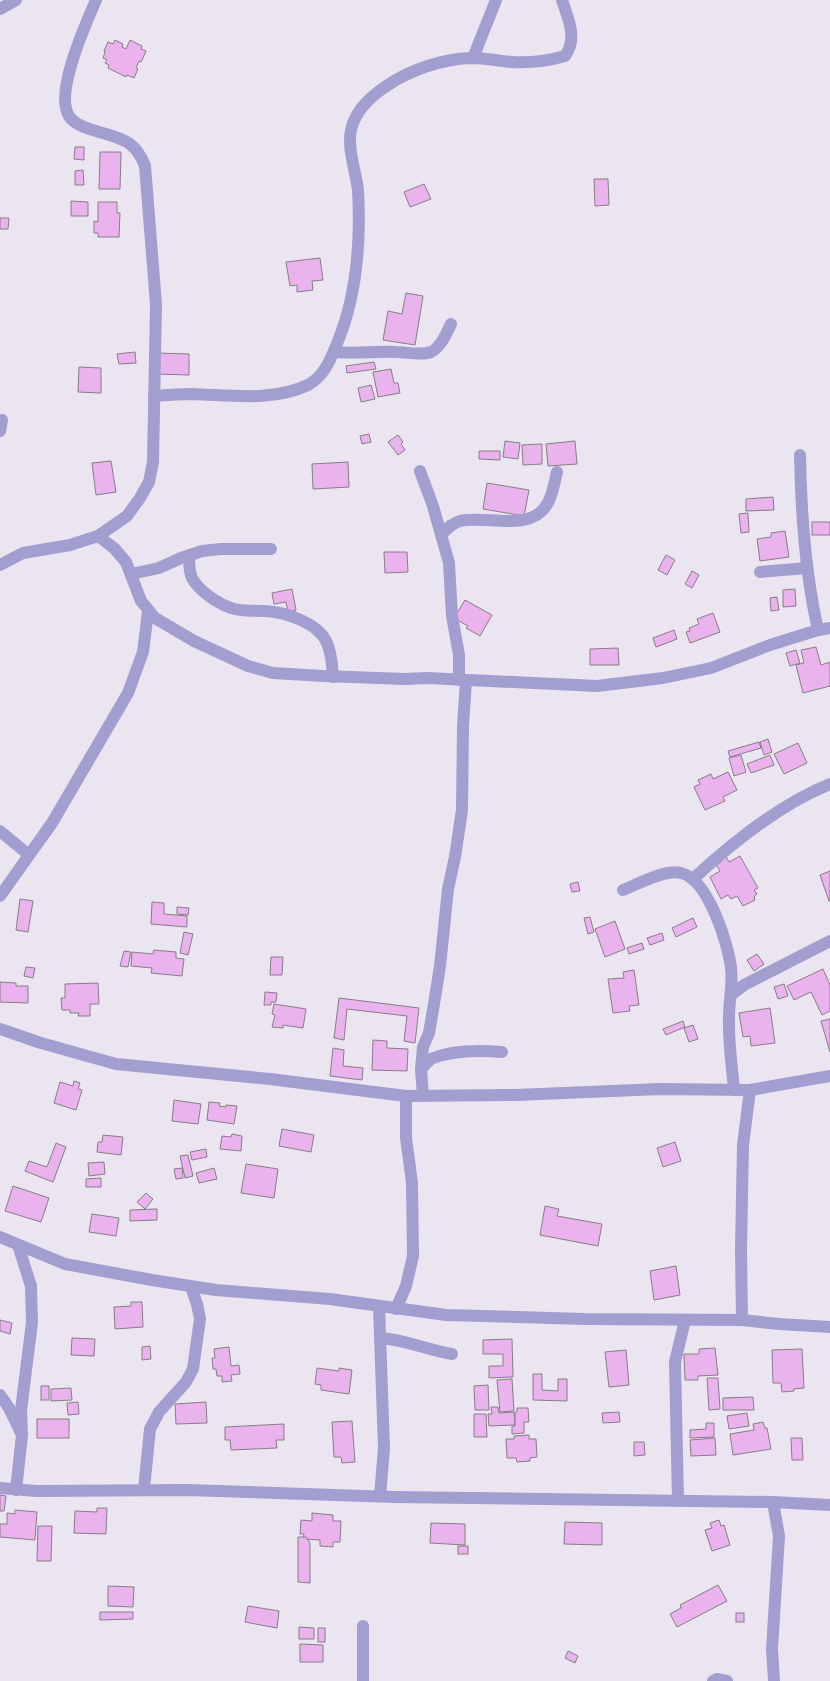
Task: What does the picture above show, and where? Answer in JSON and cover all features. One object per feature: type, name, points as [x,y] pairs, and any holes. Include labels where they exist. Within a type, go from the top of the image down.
[{"type":"street","points":[[0,9],[16,0]]},
{"type":"street","points":[[0,565],[23,553],[48,547],[70,545],[98,536],[127,516],[150,482],[153,462],[156,304],[145,166],[134,146],[120,138],[76,124],[68,116],[65,102],[68,74],[96,0]]},
{"type":"street","points":[[473,58],[496,0]]},
{"type":"street","points":[[154,396],[190,394],[262,397],[291,391],[309,384],[324,372],[346,323],[352,300],[359,237],[357,180],[350,132],[356,115],[385,87],[405,76],[445,61],[473,58],[514,62],[552,60],[565,56],[572,43],[571,28],[562,0]]},
{"type":"street","points":[[334,352],[424,354],[438,347],[451,324]]},
{"type":"street","points":[[98,536],[114,548],[126,562],[141,601],[148,612],[194,641],[248,666],[272,672],[332,677],[427,678],[597,686],[663,678],[711,668],[770,645],[824,629],[810,594],[801,492],[800,455]]},
{"type":"street","points":[[420,471],[433,506],[449,563],[452,616],[462,680],[463,726],[462,810],[456,857],[448,889],[440,966],[429,1033],[423,1046],[423,1096]]},
{"type":"street","points":[[441,535],[450,526],[460,521],[517,521],[534,516],[547,505],[558,472]]},
{"type":"street","points":[[131,574],[159,568],[202,551],[270,549]]},
{"type":"street","points":[[189,556],[191,577],[203,591],[219,603],[232,609],[266,611],[289,615],[311,625],[326,641],[332,660],[332,677]]},
{"type":"street","points":[[760,572],[807,568]]},
{"type":"street","points":[[0,896],[52,823],[128,694],[143,652],[148,612]]},
{"type":"street","points":[[693,879],[724,852],[765,821],[810,792],[830,784]]},
{"type":"street","points":[[0,831],[29,855]]},
{"type":"street","points":[[624,890],[646,880],[669,873],[681,873],[693,879],[707,897],[728,947],[731,970],[729,1018],[734,1090]]},
{"type":"street","points":[[731,995],[744,985],[830,941]]},
{"type":"street","points":[[0,1029],[116,1064],[270,1079],[406,1096],[516,1095],[660,1089],[750,1090],[830,1076]]},
{"type":"street","points":[[422,1069],[432,1059],[448,1055],[471,1051],[502,1052]]},
{"type":"street","points":[[742,1320],[743,1145],[750,1090]]},
{"type":"street","points":[[396,1309],[406,1286],[413,1256],[412,1183],[406,1138],[406,1096]]},
{"type":"street","points":[[0,1237],[65,1264],[191,1287],[330,1299],[446,1315],[742,1320],[830,1327]]},
{"type":"street","points":[[16,1490],[22,1436],[21,1410],[32,1322],[31,1286],[18,1245]]},
{"type":"street","points":[[144,1489],[150,1429],[159,1412],[186,1382],[193,1369],[200,1319],[191,1287]]},
{"type":"street","points":[[379,1306],[384,1448],[384,1468],[380,1496]]},
{"type":"street","points":[[678,1501],[675,1362],[685,1320]]},
{"type":"street","points":[[381,1338],[406,1341],[438,1352],[452,1354]]},
{"type":"street","points":[[0,1395],[10,1408],[22,1436]]},
{"type":"street","points":[[0,1488],[113,1492],[144,1489],[380,1496],[773,1502],[830,1505]]},
{"type":"street","points":[[773,1502],[779,1536],[772,1649],[774,1681]]},
{"type":"street","points":[[363,1626],[363,1681]]},
{"type":"street","points":[[713,1681],[717,1679],[727,1681]]},
{"type":"building","points":[[115,40],[123,44],[122,47],[126,49],[130,40],[142,46],[141,49],[146,51],[141,62],[139,61],[134,78],[127,75],[126,77],[108,68],[109,65],[105,63],[107,60],[103,58],[104,51],[108,42],[113,44]]},
{"type":"building","points":[[75,147],[84,147],[84,160],[74,159]]},
{"type":"building","points":[[100,152],[121,152],[120,189],[99,189]]},
{"type":"building","points":[[83,170],[84,185],[75,185],[75,171]]},
{"type":"building","points":[[594,179],[608,179],[609,205],[595,206]]},
{"type":"building","points":[[424,184],[431,199],[410,207],[404,192]]},
{"type":"building","points":[[71,201],[88,202],[88,216],[71,216]]},
{"type":"building","points":[[98,202],[117,202],[117,213],[120,213],[119,237],[98,237],[98,233],[94,233],[94,221],[98,222]]},
{"type":"building","points":[[0,218],[9,218],[8,229],[0,229]]},
{"type":"building","points":[[320,258],[323,280],[312,281],[313,290],[297,292],[297,285],[290,286],[286,262]]},
{"type":"building","points":[[406,293],[423,296],[415,345],[383,340],[388,311],[402,314]]},
{"type":"building","points":[[135,352],[136,363],[119,364],[117,354]]},
{"type":"building","points":[[158,353],[189,354],[189,375],[158,374]]},
{"type":"building","points":[[374,362],[376,369],[347,373],[346,366]]},
{"type":"building","points":[[79,367],[101,368],[101,393],[78,392]]},
{"type":"building","points":[[391,369],[394,383],[398,383],[400,393],[378,397],[373,372]]},
{"type":"building","points":[[371,385],[375,399],[361,402],[358,388]]},
{"type":"building","points":[[369,434],[371,442],[362,444],[360,436]]},
{"type":"building","points":[[398,435],[403,442],[401,444],[405,450],[398,455],[388,442]]},
{"type":"building","points":[[505,441],[520,443],[518,459],[503,457]]},
{"type":"building","points":[[575,441],[577,464],[548,466],[546,444]]},
{"type":"building","points":[[542,444],[542,464],[523,465],[522,445]]},
{"type":"building","points":[[479,451],[500,451],[500,460],[479,459]]},
{"type":"building","points":[[111,461],[116,492],[96,495],[92,463]]},
{"type":"building","points":[[348,462],[349,487],[313,489],[312,464]]},
{"type":"building","points":[[487,483],[529,490],[524,516],[483,509]]},
{"type":"building","points":[[773,497],[774,510],[746,511],[746,499]]},
{"type":"building","points":[[748,513],[749,532],[741,533],[739,514]]},
{"type":"building","points":[[812,522],[830,522],[830,535],[812,535]]},
{"type":"building","points":[[785,531],[789,557],[760,561],[757,539],[771,537],[771,533]]},
{"type":"building","points":[[384,552],[407,552],[408,572],[385,573]]},
{"type":"building","points":[[666,555],[675,560],[667,575],[658,570]]},
{"type":"building","points":[[692,571],[699,575],[692,588],[685,584]]},
{"type":"building","points":[[292,589],[296,610],[288,612],[286,602],[274,604],[272,593]]},
{"type":"building","points":[[795,589],[796,606],[783,607],[783,590]]},
{"type":"building","points":[[777,597],[779,610],[771,611],[770,598]]},
{"type":"building","points":[[465,600],[492,615],[480,636],[454,618]]},
{"type":"building","points":[[713,613],[720,632],[690,643],[686,632],[690,631],[689,628],[699,624],[697,619]]},
{"type":"building","points":[[674,630],[677,639],[656,647],[653,638]]},
{"type":"building","points":[[816,647],[821,665],[830,662],[830,686],[803,693],[796,665],[804,663],[801,650]]},
{"type":"building","points":[[618,648],[619,665],[590,665],[590,649]]},
{"type":"building","points":[[796,650],[800,663],[790,666],[786,653]]},
{"type":"building","points":[[768,739],[772,752],[764,755],[760,742]]},
{"type":"building","points":[[759,742],[761,748],[730,757],[728,751]]},
{"type":"building","points":[[798,743],[807,763],[784,774],[774,754]]},
{"type":"building","points":[[741,755],[746,772],[734,776],[729,758]]},
{"type":"building","points":[[770,755],[774,765],[751,773],[747,764]]},
{"type":"building","points":[[728,772],[737,790],[723,797],[725,801],[705,810],[694,787],[700,784],[698,780],[711,774],[713,779]]},
{"type":"building","points":[[725,855],[729,862],[740,856],[758,888],[754,890],[757,894],[754,897],[755,900],[743,906],[737,896],[731,899],[728,895],[721,899],[710,877],[720,871],[714,861]]},
{"type":"building","points":[[830,871],[830,901],[829,901],[820,875]]},
{"type":"building","points":[[578,882],[580,891],[572,892],[570,884]]},
{"type":"building","points":[[20,899],[33,901],[28,932],[16,930]]},
{"type":"building","points":[[152,902],[164,903],[164,914],[187,916],[187,927],[151,924]]},
{"type":"building","points":[[177,907],[189,908],[188,915],[177,914]]},
{"type":"building","points":[[590,917],[594,932],[588,934],[584,918]]},
{"type":"building","points":[[693,918],[697,927],[676,937],[672,928]]},
{"type":"building","points":[[615,921],[625,949],[605,957],[595,929]]},
{"type":"building","points":[[184,932],[193,934],[188,955],[180,953]]},
{"type":"building","points":[[662,933],[664,940],[650,945],[647,938]]},
{"type":"building","points":[[642,943],[644,949],[629,954],[627,948]]},
{"type":"building","points":[[154,950],[176,952],[176,958],[184,959],[182,976],[151,973],[152,968],[131,966],[132,952],[153,954]]},
{"type":"building","points":[[124,951],[131,952],[128,967],[120,966]]},
{"type":"building","points":[[757,954],[764,964],[754,971],[747,960]]},
{"type":"building","points":[[271,957],[283,957],[282,975],[270,975]]},
{"type":"building","points":[[26,967],[35,968],[33,978],[24,976]]},
{"type":"building","points":[[823,969],[830,985],[830,1011],[822,1015],[811,992],[794,1000],[787,986]]},
{"type":"building","points":[[634,970],[639,1005],[629,1006],[630,1011],[613,1013],[608,979],[624,978],[623,972]]},
{"type":"building","points":[[0,982],[16,983],[16,986],[28,986],[28,1003],[0,1002]]},
{"type":"building","points":[[98,983],[99,1004],[90,1004],[90,1016],[78,1016],[79,1013],[70,1013],[70,1010],[62,1010],[61,998],[65,998],[65,984]]},
{"type":"building","points":[[784,984],[788,996],[778,999],[774,987]]},
{"type":"building","points":[[265,992],[277,993],[276,1002],[271,1002],[271,1005],[264,1005]]},
{"type":"building","points":[[339,998],[419,1008],[415,1043],[404,1041],[407,1016],[347,1009],[344,1040],[334,1038]]},
{"type":"building","points":[[274,1004],[306,1009],[303,1028],[283,1025],[283,1028],[272,1027],[275,1015],[272,1014]]},
{"type":"building","points":[[770,1008],[775,1043],[751,1046],[750,1036],[743,1037],[739,1013]]},
{"type":"building","points":[[830,1019],[830,1052],[821,1021]]},
{"type":"building","points":[[683,1021],[685,1027],[666,1035],[663,1029]]},
{"type":"building","points":[[693,1025],[698,1039],[689,1042],[684,1028]]},
{"type":"building","points":[[373,1040],[387,1041],[387,1048],[408,1049],[407,1071],[372,1070]]},
{"type":"building","points":[[333,1048],[344,1050],[343,1066],[363,1068],[362,1080],[330,1076]]},
{"type":"building","points":[[74,1081],[80,1083],[78,1089],[82,1090],[76,1110],[54,1103],[60,1082],[73,1086]]},
{"type":"building","points":[[174,1100],[201,1104],[198,1124],[172,1121]]},
{"type":"building","points":[[209,1102],[220,1103],[219,1106],[226,1107],[226,1105],[237,1106],[234,1124],[207,1120]]},
{"type":"building","points":[[282,1129],[314,1135],[311,1152],[279,1146]]},
{"type":"building","points":[[232,1134],[242,1136],[241,1151],[220,1149],[222,1136],[231,1137]]},
{"type":"building","points":[[103,1135],[123,1137],[121,1155],[97,1152],[98,1142],[102,1142]]},
{"type":"building","points":[[675,1142],[681,1161],[663,1167],[657,1148]]},
{"type":"building","points":[[56,1143],[66,1147],[53,1182],[25,1171],[29,1161],[47,1167]]},
{"type":"building","points":[[206,1149],[207,1157],[192,1160],[190,1152]]},
{"type":"building","points":[[188,1155],[193,1176],[185,1178],[180,1156]]},
{"type":"building","points":[[104,1162],[105,1174],[89,1176],[88,1163]]},
{"type":"building","points":[[246,1164],[278,1169],[274,1198],[241,1193]]},
{"type":"building","points":[[182,1168],[183,1178],[176,1179],[174,1169]]},
{"type":"building","points":[[214,1168],[217,1179],[199,1183],[196,1173]]},
{"type":"building","points":[[101,1178],[101,1187],[86,1187],[86,1179]]},
{"type":"building","points":[[13,1186],[49,1198],[41,1222],[5,1211]]},
{"type":"building","points":[[146,1193],[153,1199],[145,1209],[137,1202]]},
{"type":"building","points":[[545,1206],[559,1209],[557,1216],[602,1224],[598,1246],[540,1235]]},
{"type":"building","points":[[157,1209],[157,1220],[130,1221],[130,1210]]},
{"type":"building","points":[[92,1214],[119,1218],[116,1236],[89,1232]]},
{"type":"building","points":[[676,1266],[680,1295],[654,1300],[650,1271]]},
{"type":"building","points":[[131,1302],[142,1302],[143,1327],[115,1329],[114,1307],[131,1306]]},
{"type":"building","points":[[0,1320],[12,1323],[10,1334],[0,1331]]},
{"type":"building","points":[[72,1338],[95,1339],[94,1356],[71,1355]]},
{"type":"building","points":[[512,1339],[513,1377],[489,1378],[489,1366],[503,1366],[503,1354],[483,1354],[483,1340]]},
{"type":"building","points":[[150,1346],[151,1359],[142,1360],[142,1347]]},
{"type":"building","points":[[229,1347],[231,1366],[239,1365],[240,1374],[231,1375],[232,1381],[222,1382],[222,1376],[217,1376],[216,1369],[213,1369],[212,1358],[215,1358],[214,1349]]},
{"type":"building","points":[[715,1348],[718,1375],[698,1376],[698,1380],[685,1380],[684,1354],[699,1354],[699,1349]]},
{"type":"building","points":[[802,1349],[804,1388],[782,1392],[781,1383],[773,1383],[772,1350]]},
{"type":"building","points":[[626,1350],[629,1385],[609,1387],[605,1352]]},
{"type":"building","points":[[317,1368],[339,1371],[339,1368],[352,1370],[349,1394],[321,1390],[321,1385],[315,1384]]},
{"type":"building","points":[[533,1374],[542,1374],[542,1390],[558,1391],[558,1379],[567,1379],[567,1401],[533,1400]]},
{"type":"building","points":[[707,1378],[718,1378],[720,1409],[709,1410]]},
{"type":"building","points":[[512,1379],[514,1411],[500,1412],[497,1380]]},
{"type":"building","points":[[488,1385],[489,1410],[475,1410],[474,1386]]},
{"type":"building","points":[[41,1386],[49,1386],[49,1400],[41,1400]]},
{"type":"building","points":[[71,1388],[72,1400],[51,1401],[51,1389]]},
{"type":"building","points":[[753,1397],[754,1410],[723,1410],[723,1398]]},
{"type":"building","points":[[78,1402],[79,1414],[68,1415],[67,1403]]},
{"type":"building","points":[[206,1402],[207,1423],[176,1424],[175,1404]]},
{"type":"building","points":[[491,1407],[498,1407],[499,1413],[514,1412],[515,1425],[489,1426],[488,1414],[492,1414]]},
{"type":"building","points":[[517,1408],[528,1408],[529,1422],[524,1422],[524,1433],[512,1434],[512,1426],[515,1426],[515,1412],[517,1412]]},
{"type":"building","points":[[619,1412],[620,1422],[603,1423],[602,1413]]},
{"type":"building","points":[[747,1413],[749,1426],[729,1429],[727,1416]]},
{"type":"building","points":[[474,1414],[486,1414],[487,1437],[474,1437]]},
{"type":"building","points":[[37,1419],[69,1419],[69,1438],[37,1438]]},
{"type":"building","points":[[352,1421],[355,1462],[342,1463],[341,1457],[334,1457],[332,1422]]},
{"type":"building","points":[[763,1422],[765,1428],[767,1428],[771,1449],[733,1455],[730,1434],[754,1430],[753,1424]]},
{"type":"building","points":[[706,1423],[714,1423],[714,1437],[690,1438],[690,1430],[706,1429]]},
{"type":"building","points":[[284,1424],[284,1440],[276,1440],[277,1448],[231,1450],[230,1440],[225,1440],[225,1427]]},
{"type":"building","points":[[529,1435],[529,1439],[536,1439],[537,1457],[530,1458],[530,1461],[517,1462],[516,1458],[507,1458],[506,1439],[514,1439],[514,1436]]},
{"type":"building","points":[[715,1438],[716,1455],[691,1456],[690,1440]]},
{"type":"building","points":[[791,1438],[802,1438],[803,1460],[792,1460]]},
{"type":"building","points":[[634,1442],[644,1442],[645,1455],[634,1456]]},
{"type":"building","points":[[0,1495],[6,1496],[4,1511],[0,1511]]},
{"type":"building","points":[[97,1508],[107,1508],[106,1534],[74,1533],[75,1511],[97,1512]]},
{"type":"building","points":[[15,1510],[37,1512],[35,1540],[0,1537],[0,1524],[7,1524],[7,1513],[15,1514]]},
{"type":"building","points":[[312,1513],[333,1515],[333,1521],[341,1521],[340,1542],[333,1542],[333,1547],[320,1546],[320,1540],[303,1539],[304,1534],[300,1534],[301,1520],[312,1521]]},
{"type":"building","points":[[719,1520],[721,1526],[724,1525],[730,1545],[712,1551],[705,1530],[712,1528],[710,1523]]},
{"type":"building","points":[[565,1522],[602,1523],[602,1545],[564,1544]]},
{"type":"building","points":[[431,1523],[465,1524],[465,1545],[430,1543]]},
{"type":"building","points":[[38,1526],[52,1526],[51,1561],[37,1561]]},
{"type":"building","points":[[298,1537],[306,1537],[310,1543],[310,1583],[298,1582]]},
{"type":"building","points":[[458,1546],[468,1546],[468,1554],[458,1554]]},
{"type":"building","points":[[718,1585],[727,1601],[677,1627],[670,1614],[681,1608],[680,1605]]},
{"type":"building","points":[[108,1586],[134,1587],[133,1607],[108,1606]]},
{"type":"building","points":[[248,1606],[279,1611],[277,1628],[245,1622]]},
{"type":"building","points":[[100,1612],[133,1612],[133,1619],[100,1620]]},
{"type":"building","points":[[736,1613],[744,1613],[744,1622],[736,1622]]},
{"type":"building","points":[[299,1627],[314,1628],[314,1639],[299,1639]]},
{"type":"building","points":[[318,1628],[325,1628],[325,1642],[318,1642]]},
{"type":"building","points":[[300,1644],[323,1645],[323,1662],[300,1662]]},
{"type":"building","points":[[568,1651],[578,1656],[575,1663],[565,1658]]}]
